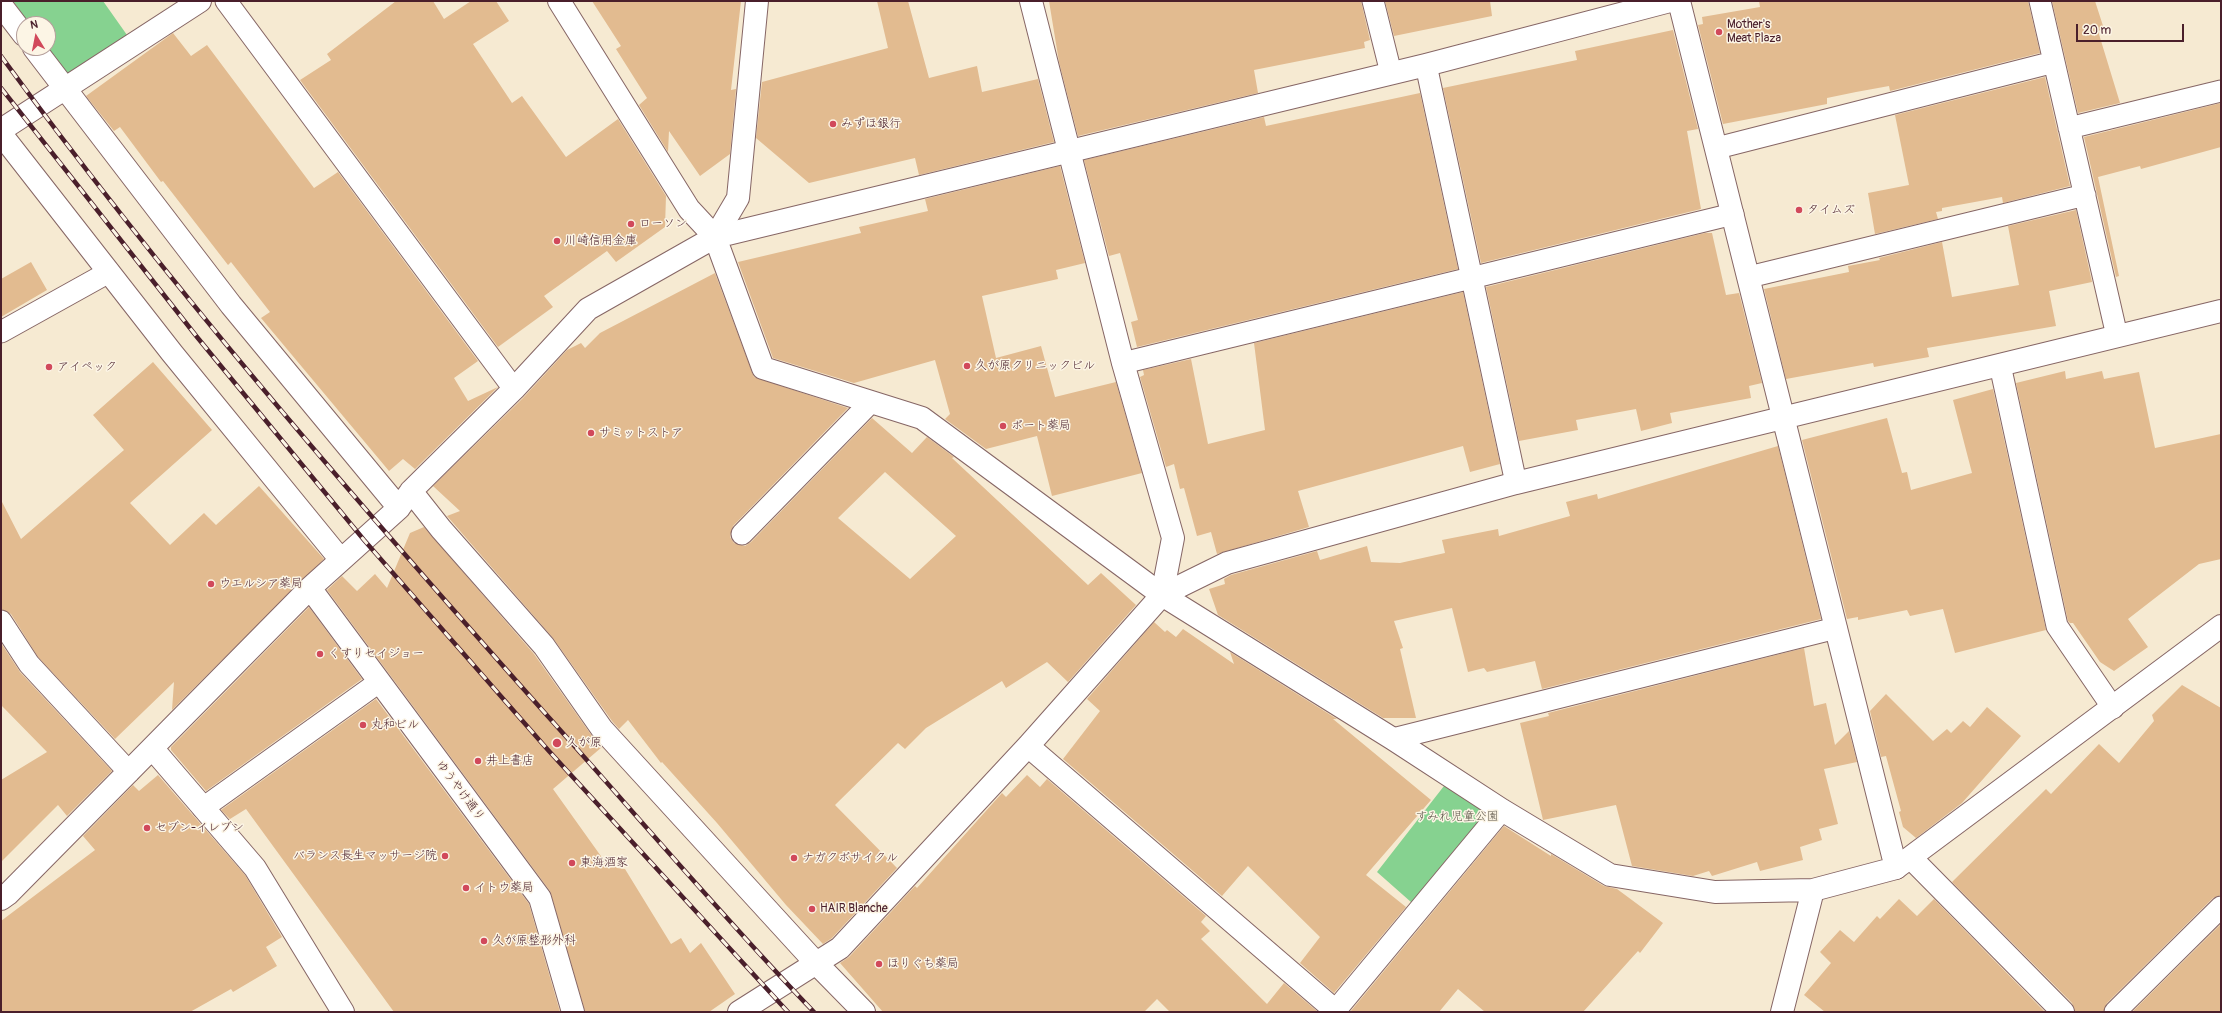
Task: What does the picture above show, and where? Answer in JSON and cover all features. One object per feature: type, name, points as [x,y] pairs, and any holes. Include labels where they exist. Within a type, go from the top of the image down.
[{"type":"street","points":[[1,130],[64,87],[200,1]]},
{"type":"street","points":[[559,1],[689,209],[715,237],[763,368],[922,418],[1162,595],[1393,739],[1502,810],[1610,875],[1715,892],[1813,890],[1903,863],[2113,708],[2221,626]]},
{"type":"street","points":[[715,237],[738,198],[757,1]]},
{"type":"street","points":[[1031,1],[1123,363],[1173,538],[1162,595]]},
{"type":"street","points":[[1,899],[8,894],[310,588],[405,500],[514,389],[588,309],[715,237],[1069,150],[1426,65],[1670,1]]},
{"type":"street","points":[[1679,1],[1836,628],[1903,863],[2063,1012]]},
{"type":"street","points":[[1,5],[16,25]]},
{"type":"street","points":[[40,56],[231,305],[405,500],[441,529],[544,646],[602,729],[816,963],[864,1012]]},
{"type":"street","points":[[1,134],[109,272],[341,560]]},
{"type":"street","points":[[739,1012],[840,948],[1028,746],[1162,595],[1227,563],[1516,483],[2221,311]]},
{"type":"street","name":"ゆうやけ通り","points":[[310,588],[540,898],[573,1012]]},
{"type":"street","points":[[1028,746],[1336,1011]]},
{"type":"street","points":[[152,748],[254,868],[343,1012]]},
{"type":"street","points":[[1782,1012],[1813,890]]},
{"type":"lane","points":[[226,1],[514,389]]},
{"type":"lane","points":[[1373,1],[1390,73]]},
{"type":"lane","points":[[2040,1],[2117,336]]},
{"type":"lane","points":[[1717,148],[2054,62]]},
{"type":"lane","points":[[1426,65],[1516,483]]},
{"type":"lane","points":[[2069,128],[2221,91]]},
{"type":"lane","points":[[1749,277],[2085,195]]},
{"type":"lane","points":[[1123,363],[1733,214]]},
{"type":"lane","points":[[1,332],[109,272]]},
{"type":"lane","points":[[2000,365],[2057,626],[2113,708]]},
{"type":"lane","points":[[742,534],[871,402]]},
{"type":"lane","points":[[1,621],[29,664],[129,772]]},
{"type":"lane","points":[[1393,739],[1836,628]]},
{"type":"lane","points":[[203,808],[379,682]]},
{"type":"lane","points":[[1336,1011],[1502,810]]},
{"type":"lane","points":[[2115,1012],[2221,907]]},
{"type":"green space","points":[[13,1],[103,1],[127,35],[64,77],[50,56],[56,56],[56,16],[23,16]]},
{"type":"green space","name":"すみれ児童公園","points":[[1451,777],[1502,810],[1420,910],[1377,872]]},
{"type":"building","points":[[396,1],[433,1],[444,19],[471,1],[496,1],[509,21],[473,44],[512,103],[522,96],[566,157],[618,119],[666,196],[665,227],[616,262],[607,251],[544,296],[553,307],[498,347],[300,80],[331,60],[327,54]]},
{"type":"building","points":[[592,1],[741,1],[731,90],[736,89],[730,154],[700,176],[669,131],[668,152],[639,105],[647,98],[616,49],[621,46]]},
{"type":"building","points":[[877,1],[908,1],[929,78],[977,66],[982,92],[1038,79],[1054,142],[919,175],[915,158],[809,183],[756,138],[762,82],[888,48]]},
{"type":"building","points":[[1049,1],[1361,1],[1370,40],[1364,42],[1365,48],[1254,70],[1258,93],[1078,136],[1059,62]]},
{"type":"building","points":[[1385,1],[1490,1],[1492,16],[1394,36]]},
{"type":"building","points":[[1759,1],[2028,1],[2040,53],[1890,91],[1889,86],[1856,92],[1827,98],[1827,104],[1723,124],[1698,25],[1703,24],[1702,17],[1760,7]]},
{"type":"building","points":[[2052,1],[2095,1],[2104,29],[2098,31],[2120,103],[2078,113]]},
{"type":"building","points":[[1673,30],[1698,129],[1687,131],[1701,209],[1481,263],[1443,88],[1577,60],[1575,51]]},
{"type":"building","points":[[173,33],[191,56],[207,45],[314,188],[338,172],[478,361],[454,378],[468,401],[498,387],[415,469],[403,459],[389,471],[261,318],[270,312],[231,262],[228,265],[163,181],[161,182],[120,127],[114,131],[86,96]]},
{"type":"building","points":[[2045,77],[2070,186],[2003,203],[2002,197],[1942,208],[1942,211],[1936,212],[1938,219],[1875,234],[1868,193],[1909,185],[1895,115]]},
{"type":"building","points":[[1420,93],[1458,269],[1137,347],[1131,322],[1138,320],[1120,253],[1109,256],[1084,160],[1264,117],[1266,126]]},
{"type":"building","points":[[2221,103],[2221,147],[2141,169],[2140,166],[2098,177],[2119,276],[2116,277],[2084,137]]},
{"type":"building","points":[[1060,166],[1085,263],[1056,270],[1058,279],[982,296],[996,358],[1041,346],[1055,397],[1116,382],[1142,473],[1052,496],[1037,436],[986,449],[945,419],[950,414],[935,360],[854,383],[773,358],[738,262],[861,233],[859,227],[928,211],[925,199]]},
{"type":"building","points":[[2076,210],[2092,282],[2049,291],[2056,326],[1927,348],[1929,357],[1874,367],[1873,363],[1786,379],[1764,289],[1849,272],[1848,266],[1880,260],[1879,258],[1942,242],[1952,297],[2019,285],[2008,226]]},
{"type":"building","points":[[1705,233],[1712,233],[1726,295],[1739,293],[1762,383],[1749,386],[1751,398],[1670,413],[1672,423],[1641,431],[1636,409],[1576,420],[1578,430],[1519,441],[1486,287]]},
{"type":"building","points":[[31,262],[47,290],[1,317],[1,279]]},
{"type":"building","points":[[715,273],[754,377],[848,408],[733,526],[730,537],[734,543],[745,546],[751,542],[872,418],[912,453],[927,437],[954,457],[952,458],[1088,585],[1101,573],[1136,605],[1068,682],[1047,662],[1006,688],[1002,681],[926,728],[905,749],[898,743],[835,805],[897,868],[832,938],[823,944],[786,905],[717,823],[662,762],[661,763],[628,720],[619,729],[612,721],[553,638],[447,516],[460,511],[433,486],[523,398],[567,350],[581,343],[585,348],[600,333]],"holes":[[[885,472],[956,536],[910,579],[838,518]]]},
{"type":"building","points":[[1463,292],[1500,464],[1470,472],[1463,446],[1298,491],[1309,527],[1217,554],[1211,532],[1197,536],[1184,488],[1180,489],[1174,464],[1166,467],[1140,377],[1144,375],[1143,370],[1191,359],[1208,444],[1265,430],[1254,343]]},
{"type":"building","points":[[153,362],[212,430],[130,503],[170,545],[204,513],[216,525],[259,486],[324,559],[172,710],[174,682],[115,739],[38,657],[11,614],[1,609],[1,500],[21,539],[124,450],[93,415]]},
{"type":"building","points":[[2065,371],[2066,379],[2102,371],[2104,379],[2139,372],[2155,448],[2221,434],[2221,559],[2199,564],[2128,619],[2148,647],[2114,671],[2100,662],[2073,623],[2068,621],[2016,383]]},
{"type":"building","points":[[1993,389],[2046,630],[1955,653],[1943,609],[1910,616],[1907,610],[1858,620],[1858,617],[1847,619],[1802,440],[1887,418],[1902,473],[1907,472],[1911,490],[1972,473],[1953,400]]},
{"type":"building","points":[[1778,446],[1821,619],[1542,689],[1535,661],[1487,672],[1484,668],[1468,672],[1452,608],[1394,621],[1403,648],[1400,649],[1416,718],[1383,718],[1218,615],[1209,589],[1225,584],[1224,579],[1231,575],[1317,551],[1320,560],[1367,546],[1371,562],[1400,563],[1445,553],[1442,540],[1498,529],[1499,536],[1570,516],[1566,502],[1597,494],[1598,499]]},
{"type":"building","points":[[424,527],[534,654],[592,736],[602,747],[553,789],[603,859],[609,856],[617,868],[625,869],[671,944],[681,938],[690,953],[701,943],[735,994],[709,1012],[585,1012],[550,891],[327,590],[342,576],[357,591],[375,574],[387,588],[410,533]]},
{"type":"building","points":[[309,607],[362,679],[206,791],[171,750],[171,747]]},
{"type":"building","points":[[1154,622],[1165,632],[1167,630],[1176,637],[1183,629],[1234,664],[1230,652],[1337,719],[1333,719],[1431,800],[1366,875],[1406,907],[1334,993],[1300,963],[1320,937],[1248,866],[1222,896],[1063,759],[1100,711],[1087,699]]},
{"type":"building","points":[[1,643],[20,672],[112,771],[67,816],[58,805],[1,862],[1,780],[47,752],[1,705]]},
{"type":"building","points":[[1804,648],[1814,706],[1826,703],[1835,745],[1849,731],[1857,762],[1824,769],[1838,824],[1819,829],[1822,840],[1800,847],[1803,860],[1760,871],[1757,862],[1712,876],[1709,871],[1693,876],[1632,866],[1616,805],[1543,820],[1520,723],[1549,716],[1548,713]]},
{"type":"building","points":[[2182,685],[2221,708],[2221,895],[2213,898],[2107,1003],[2103,1012],[2075,1012],[2072,1003],[1952,882],[2046,789],[2051,794],[2099,744],[2119,763],[2154,721],[2152,715]]},
{"type":"building","points":[[1886,694],[1933,741],[1947,729],[1951,733],[1963,721],[1970,727],[1987,707],[2021,736],[1962,803],[1916,838],[1903,827],[1899,812],[1901,811],[1886,756],[1881,757],[1870,711]]},
{"type":"building","points":[[376,699],[529,904],[560,1012],[394,1012],[246,809],[230,819],[221,810]]},
{"type":"building","points":[[158,775],[245,875],[282,937],[266,947],[277,966],[233,992],[231,989],[190,1012],[1,1012],[1,921],[95,850],[83,836],[133,785],[139,791]]},
{"type":"building","points":[[1027,775],[1040,787],[1047,779],[1206,916],[1201,922],[1210,931],[1201,939],[1267,1004],[1284,983],[1318,1012],[1170,1012],[1157,999],[1144,1012],[883,1012],[840,963],[849,957],[915,886],[917,888],[1002,793],[1006,797]]},
{"type":"building","points":[[1504,826],[1551,856],[1551,854],[1604,886],[1617,889],[1663,923],[1640,953],[1638,951],[1583,1012],[1485,1012],[1458,989],[1439,1012],[1350,1012]]},
{"type":"building","points":[[1899,899],[1917,916],[1934,899],[2045,1012],[1825,1012],[1804,995],[1831,963],[1820,952],[1840,930],[1854,942],[1877,916],[1880,919]]},
{"type":"building","points":[[2221,924],[2221,1012],[2132,1012]]},
{"type":"railway","points":[[1,56],[130,226],[333,472],[678,863],[814,1012]]},
{"type":"railway","points":[[1,88],[197,337],[364,540],[548,750],[788,1012]]},
{"type":"place","name":"Mother's Meat Plaza","points":[[1719,32]]},
{"type":"place","name":"みずほ銀行","points":[[833,124]]},
{"type":"place","name":"タイムズ","points":[[1799,210]]},
{"type":"place","name":"ローソン","points":[[631,224]]},
{"type":"place","name":"川崎信用金庫","points":[[557,241]]},
{"type":"place","name":"久が原クリニックビル","points":[[967,366]]},
{"type":"place","name":"アイペック","points":[[49,367]]},
{"type":"place","name":"ポート薬局","points":[[1003,426]]},
{"type":"place","name":"サミットストア","points":[[591,433]]},
{"type":"place","name":"ウエルシア薬局","points":[[211,584]]},
{"type":"place","name":"くすりセイジョー","points":[[320,654]]},
{"type":"place","name":"丸和ビル","points":[[363,725]]},
{"type":"place","name":"久が原","points":[[557,743]]},
{"type":"place","name":"井上書店","points":[[478,761]]},
{"type":"place","name":"セブン-イレブン","points":[[147,828]]},
{"type":"place","name":"バランス長生マッサージ院","points":[[445,856]]},
{"type":"place","name":"ナガクボサイクル","points":[[794,858]]},
{"type":"place","name":"東海酒家","points":[[572,863]]},
{"type":"place","name":"イトウ薬局","points":[[466,888]]},
{"type":"place","name":"HAIR Blanche","points":[[812,909]]},
{"type":"place","name":"久が原整形外科","points":[[484,941]]},
{"type":"place","name":"ほりぐち薬局","points":[[879,964]]}]
